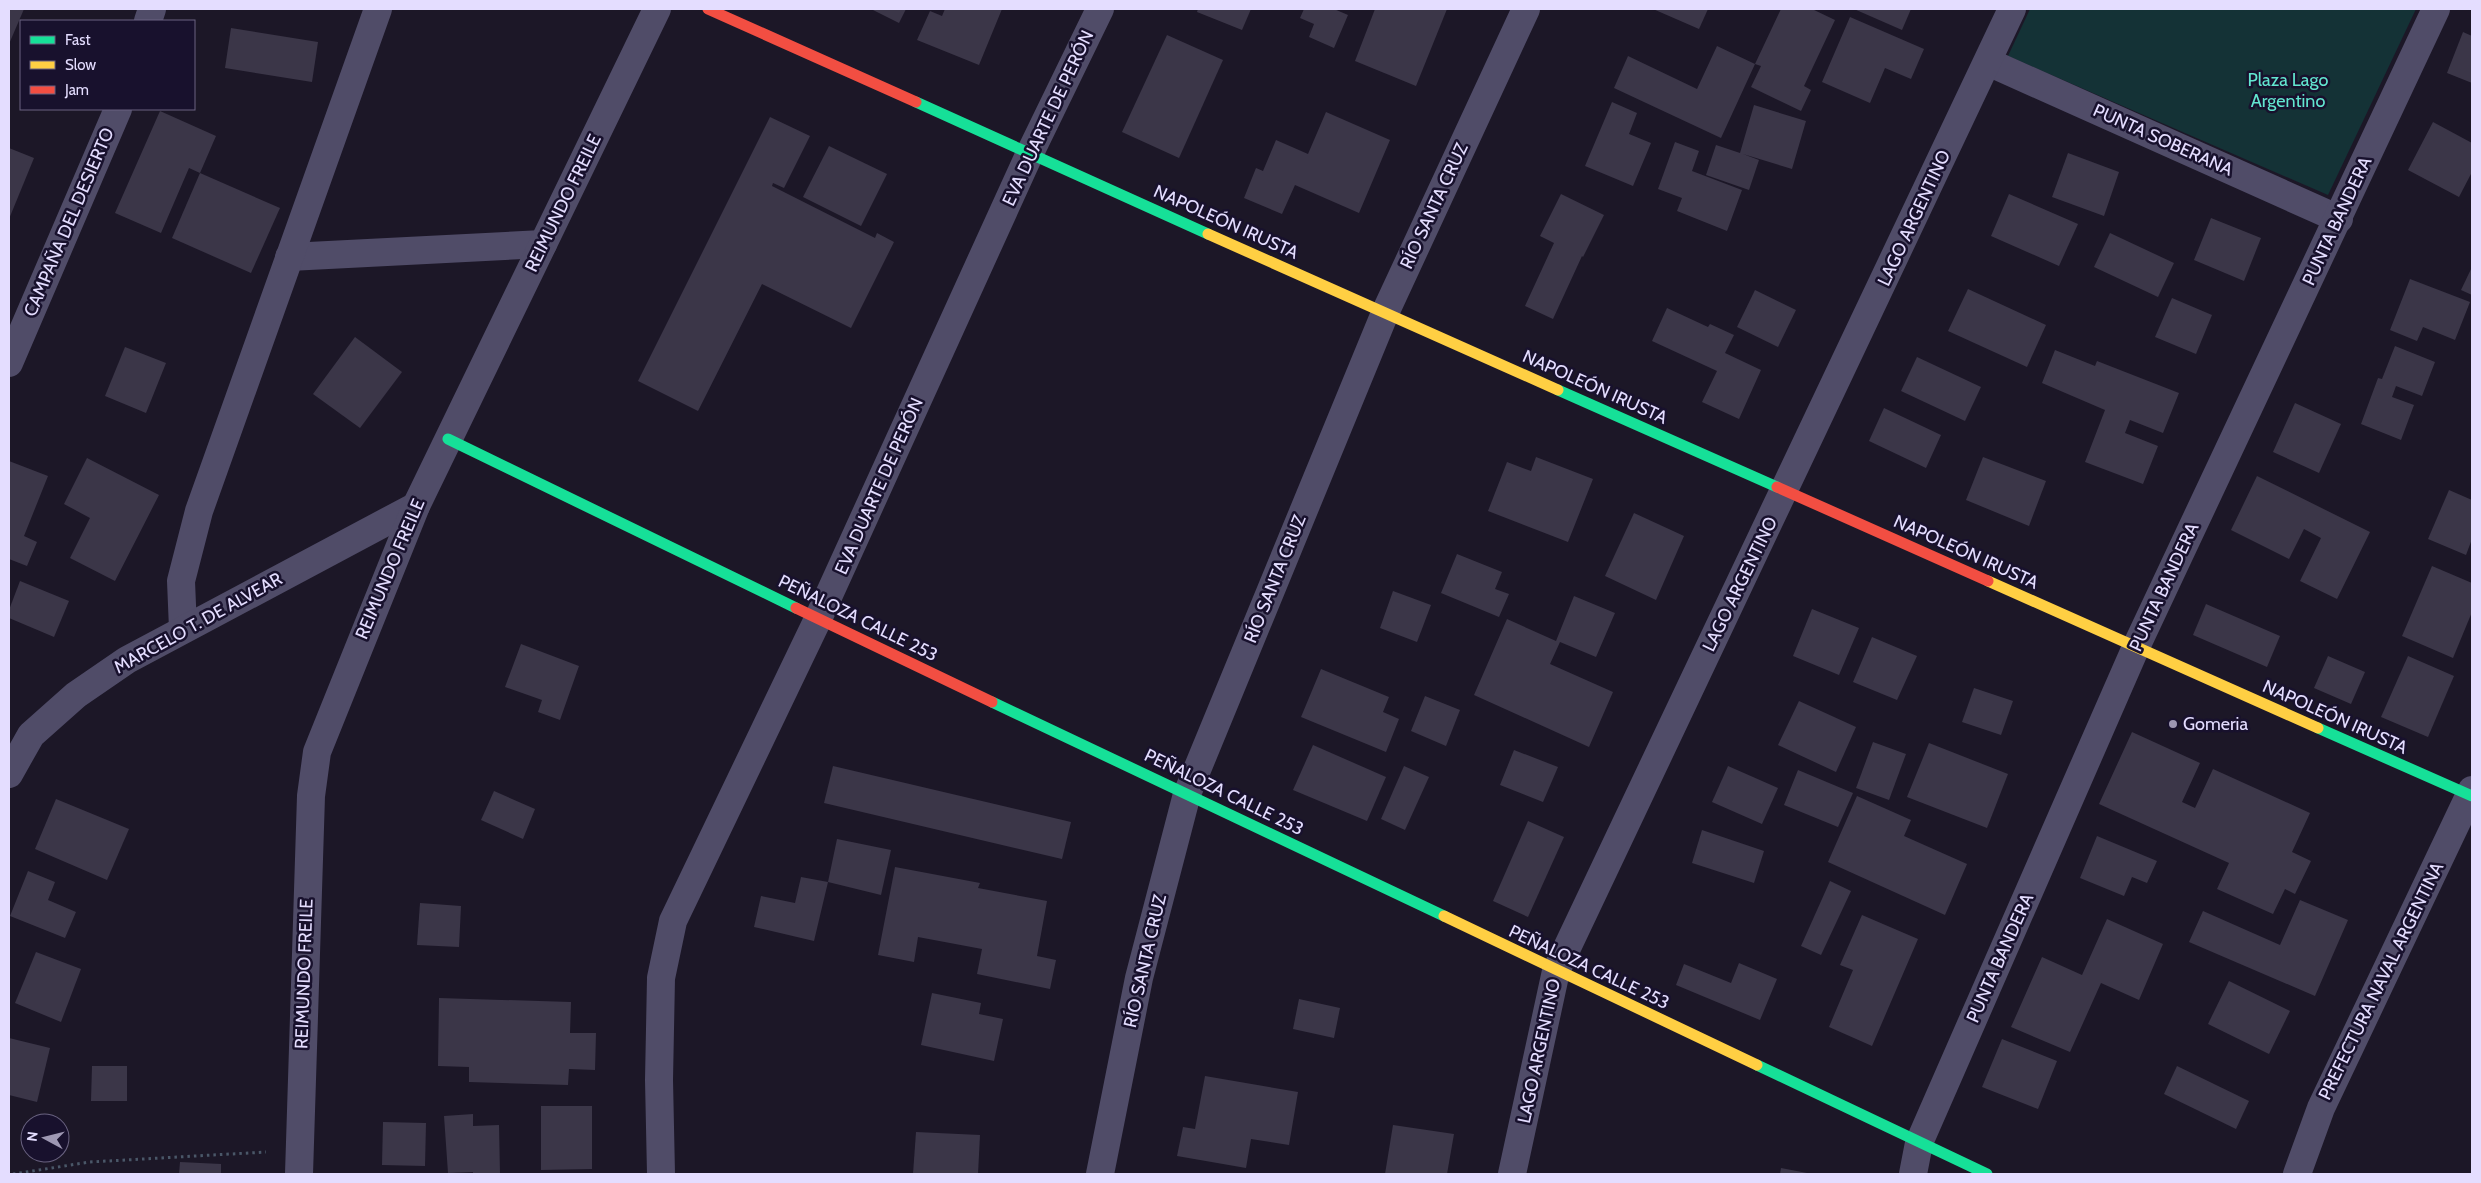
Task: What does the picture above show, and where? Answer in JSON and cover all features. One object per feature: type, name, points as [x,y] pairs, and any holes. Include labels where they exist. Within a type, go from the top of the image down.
[{"type":"street","points":[[183,630],[181,581],[199,511],[378,9]]},
{"type":"street","name":"REIMUNDO FREILE","points":[[298,1162],[311,796],[317,752],[416,506],[657,9]]},
{"type":"street","name":"NAPOLEÓN IRUSTA","points":[[708,9],[1385,313],[2471,794]]},
{"type":"street","name":"EVA DUARTE DE PERÓN","points":[[661,1174],[659,1080],[661,978],[673,921],[818,619],[1030,153],[1100,9]]},
{"type":"street","name":"RÍO SANTA CRUZ","points":[[1100,1174],[1139,978],[1187,794],[1385,313],[1526,9]]},
{"type":"street","name":"LAGO ARGENTINO","points":[[1512,1174],[1556,971],[2012,9]]},
{"type":"street","name":"PUNTA BANDERA","points":[[1913,1174],[1919,1143],[2136,647],[2339,219],[2436,9]]},
{"type":"street","name":"PUNTA SOBERANA","points":[[1988,62],[2339,219]]},
{"type":"street","name":"CAMPAÑA DEL DESIERTO","points":[[9,363],[118,110]]},
{"type":"street","points":[[289,258],[543,244]]},
{"type":"street","name":"PEÑALOZA CALLE 253","points":[[448,440],[818,619],[1556,971],[1987,1174]]},
{"type":"street","name":"MARCELO T. DE ALVEAR","points":[[9,774],[31,735],[76,695],[127,660],[416,506]]},
{"type":"street","name":"PREFECTURA NAVAL ARGENTINA","points":[[2296,1174],[2321,1108],[2471,794]]},
{"type":"path","points":[[13,1174],[90,1162],[298,1162]]},
{"type":"green space","name":"Plaza Lago Argentino","points":[[2030,9],[2416,9],[2328,195],[2008,56]]},
{"type":"building","points":[[9,9],[24,9],[9,44]]},
{"type":"building","points":[[871,9],[906,9],[899,23]]},
{"type":"building","points":[[945,9],[1002,9],[979,65],[917,40],[930,11],[942,16]]},
{"type":"building","points":[[1198,9],[1251,9],[1242,30],[1197,12]]},
{"type":"building","points":[[1304,9],[1334,9],[1348,15],[1334,48],[1309,37],[1314,24],[1300,18]]},
{"type":"building","points":[[1375,9],[1447,9],[1416,86],[1355,61]]},
{"type":"building","points":[[1653,9],[1708,9],[1699,29]]},
{"type":"building","points":[[1781,9],[1812,9],[1835,20],[1804,86],[1811,90],[1801,111],[1751,87],[1761,66],[1755,64]]},
{"type":"building","points":[[1854,9],[1911,9],[1902,30]]},
{"type":"building","points":[[1850,17],[1924,49],[1911,79],[1885,68],[1870,103],[1822,82]]},
{"type":"building","points":[[231,28],[318,42],[312,82],[225,68]]},
{"type":"building","points":[[2463,32],[2472,36],[2472,83],[2447,73]]},
{"type":"building","points":[[1167,35],[1223,60],[1179,158],[1122,132]]},
{"type":"building","points":[[1717,46],[1755,64],[1721,138],[1614,88],[1628,56],[1697,89]]},
{"type":"building","points":[[1612,102],[1637,113],[1629,134],[1651,143],[1633,186],[1585,166]]},
{"type":"building","points":[[1754,105],[1806,121],[1792,169],[1743,154],[1759,160],[1749,190],[1706,175],[1716,145],[1740,153]]},
{"type":"building","points":[[160,111],[216,136],[200,173],[189,168],[161,233],[115,213]]},
{"type":"building","points":[[1326,112],[1390,140],[1359,213],[1295,185],[1282,214],[1244,198],[1256,168],[1263,171],[1276,140],[1308,154]]},
{"type":"building","points":[[770,117],[810,136],[784,188],[773,183],[772,186],[875,238],[877,233],[894,242],[851,328],[762,284],[698,411],[638,381]]},
{"type":"building","points":[[2433,122],[2472,143],[2472,172],[2459,197],[2408,170]]},
{"type":"building","points":[[1675,142],[1699,151],[1692,171],[1742,190],[1727,231],[1677,211],[1682,198],[1658,189]]},
{"type":"building","points":[[829,146],[887,174],[861,226],[803,197]]},
{"type":"building","points":[[9,148],[34,158],[9,219]]},
{"type":"building","points":[[2068,153],[2119,172],[2104,216],[2052,197]]},
{"type":"building","points":[[200,173],[280,208],[251,273],[172,238]]},
{"type":"building","points":[[1561,194],[1604,215],[1582,256],[1553,319],[1525,306],[1554,243],[1540,236]]},
{"type":"building","points":[[2009,194],[2078,224],[2059,266],[1991,236]]},
{"type":"building","points":[[2211,218],[2261,238],[2244,281],[2194,260]]},
{"type":"building","points":[[2110,233],[2174,263],[2158,297],[2094,267]]},
{"type":"building","points":[[2472,267],[2472,295],[2461,290]]},
{"type":"building","points":[[2410,279],[2470,302],[2455,340],[2423,327],[2417,341],[2390,330]]},
{"type":"building","points":[[1968,289],[2046,325],[2027,367],[1948,331]]},
{"type":"building","points":[[1755,290],[1796,310],[1778,347],[1737,327]]},
{"type":"building","points":[[2172,298],[2212,315],[2196,354],[2155,337]]},
{"type":"building","points":[[1667,308],[1708,327],[1710,324],[1734,335],[1725,353],[1761,370],[1739,419],[1702,402],[1717,371],[1652,341]]},
{"type":"building","points":[[355,337],[402,372],[360,428],[313,394]]},
{"type":"building","points":[[2395,346],[2435,362],[2422,396],[2396,386],[2392,397],[2414,405],[2401,440],[2361,424],[2378,378],[2382,379]]},
{"type":"building","points":[[125,347],[166,363],[146,413],[105,396]]},
{"type":"building","points":[[2055,350],[2095,366],[2097,361],[2179,393],[2163,433],[2130,420],[2125,433],[2158,446],[2143,484],[2085,462],[2105,410],[2042,383]]},
{"type":"building","points":[[1917,357],[1981,387],[1965,421],[1901,391]]},
{"type":"building","points":[[2295,403],[2341,424],[2319,473],[2273,452]]},
{"type":"building","points":[[1884,408],[1941,435],[1926,468],[1869,441]]},
{"type":"building","points":[[1536,457],[1593,479],[1568,542],[1488,511],[1507,462],[1531,471]]},
{"type":"building","points":[[1983,457],[2046,481],[2029,526],[1966,500]]},
{"type":"building","points":[[87,458],[159,495],[115,581],[70,558],[90,518],[64,504]]},
{"type":"building","points":[[9,461],[48,476],[24,536],[37,542],[27,566],[9,559]]},
{"type":"building","points":[[2257,476],[2370,532],[2337,599],[2300,581],[2321,538],[2304,529],[2289,559],[2231,530]]},
{"type":"building","points":[[2449,490],[2472,500],[2472,539],[2466,555],[2428,539]]},
{"type":"building","points":[[1634,513],[1684,536],[1656,600],[1605,576]]},
{"type":"building","points":[[1457,554],[1502,572],[1495,589],[1509,594],[1499,617],[1441,593]]},
{"type":"building","points":[[2432,566],[2472,583],[2472,612],[2453,658],[2402,636]]},
{"type":"building","points":[[20,581],[69,601],[54,637],[9,618],[9,610]]},
{"type":"building","points":[[1393,591],[1431,605],[1417,642],[1380,628]]},
{"type":"building","points":[[1574,596],[1615,613],[1596,657],[1560,642],[1550,664],[1613,692],[1589,747],[1474,695],[1507,619],[1556,641]]},
{"type":"building","points":[[2206,604],[2280,636],[2267,667],[2193,635]]},
{"type":"building","points":[[1812,609],[1859,628],[1839,675],[1793,656]]},
{"type":"building","points":[[1872,637],[1917,656],[1897,700],[1853,682]]},
{"type":"building","points":[[521,644],[579,666],[560,720],[538,712],[542,700],[505,687]]},
{"type":"building","points":[[2328,656],[2365,672],[2351,704],[2314,688]]},
{"type":"building","points":[[2408,656],[2454,676],[2428,737],[2381,717]]},
{"type":"building","points":[[1321,669],[1389,697],[1383,712],[1399,719],[1386,752],[1301,717]]},
{"type":"building","points":[[1974,688],[2013,701],[2001,735],[1962,722]]},
{"type":"building","points":[[1425,696],[1460,710],[1446,746],[1411,731]]},
{"type":"building","points":[[1799,701],[1856,727],[1836,772],[1778,745]]},
{"type":"building","points":[[2132,732],[2200,763],[2182,802],[2195,808],[2213,769],[2310,813],[2292,852],[2311,861],[2295,894],[2285,889],[2273,914],[2217,889],[2229,863],[2099,804]]},
{"type":"building","points":[[1873,742],[1906,754],[1889,800],[1856,788]]},
{"type":"building","points":[[1929,743],[2008,774],[1987,828],[1907,797]]},
{"type":"building","points":[[1313,745],[1386,777],[1367,821],[1293,790]]},
{"type":"building","points":[[1514,750],[1558,767],[1543,802],[1500,785]]},
{"type":"building","points":[[833,766],[1071,822],[1062,859],[824,803]]},
{"type":"building","points":[[1404,766],[1429,777],[1405,830],[1381,819]]},
{"type":"building","points":[[1728,766],[1778,788],[1762,824],[1712,802]]},
{"type":"building","points":[[1798,770],[1853,793],[1838,827],[1784,805]]},
{"type":"building","points":[[494,791],[535,809],[523,839],[481,820]]},
{"type":"building","points":[[1857,796],[1911,820],[1904,836],[1967,864],[1945,915],[1828,862]]},
{"type":"building","points":[[56,799],[129,829],[107,880],[35,849]]},
{"type":"building","points":[[1528,821],[1564,837],[1528,917],[1493,901]]},
{"type":"building","points":[[1702,830],[1764,851],[1754,883],[1692,863]]},
{"type":"building","points":[[2097,836],[2157,861],[2147,883],[2132,877],[2124,896],[2080,878]]},
{"type":"building","points":[[837,839],[891,850],[881,895],[828,882]]},
{"type":"building","points":[[895,867],[980,883],[978,888],[1047,901],[1037,956],[1056,960],[1050,989],[977,974],[982,949],[918,937],[914,962],[878,955]]},
{"type":"building","points":[[28,871],[55,882],[48,900],[76,912],[65,938],[10,916]]},
{"type":"building","points":[[801,877],[828,882],[814,941],[754,927],[761,896],[795,903]]},
{"type":"building","points":[[1830,881],[1851,891],[1821,955],[1801,946]]},
{"type":"building","points":[[2300,900],[2348,920],[2315,996],[2189,942],[2203,911],[2280,945]]},
{"type":"building","points":[[420,903],[461,906],[459,947],[417,945]]},
{"type":"building","points":[[1862,915],[1918,939],[1872,1046],[1829,1027],[1853,970],[1840,965]]},
{"type":"building","points":[[2107,919],[2163,944],[2139,1000],[2101,983],[2070,1052],[2011,1027],[2042,957],[2082,975]]},
{"type":"building","points":[[36,952],[81,969],[61,1022],[15,1003]]},
{"type":"building","points":[[1739,963],[1777,979],[1760,1020],[1676,985],[1684,964],[1731,983]]},
{"type":"building","points":[[2229,981],[2290,1011],[2269,1054],[2208,1024]]},
{"type":"building","points":[[932,993],[981,1003],[979,1014],[1003,1019],[994,1061],[921,1045]]},
{"type":"building","points":[[439,998],[571,1002],[570,1033],[596,1033],[595,1070],[569,1069],[568,1085],[469,1082],[469,1067],[438,1066]]},
{"type":"building","points":[[1299,999],[1340,1008],[1334,1038],[1293,1029]]},
{"type":"building","points":[[9,1038],[50,1048],[37,1102],[9,1095]]},
{"type":"building","points":[[2002,1039],[2057,1061],[2038,1109],[1982,1087]]},
{"type":"building","points":[[92,1066],[127,1066],[127,1101],[91,1101]]},
{"type":"building","points":[[2177,1066],[2249,1101],[2236,1129],[2164,1094]]},
{"type":"building","points":[[1205,1076],[1298,1092],[1289,1145],[1251,1139],[1246,1168],[1177,1156],[1183,1127],[1195,1129]]},
{"type":"building","points":[[541,1106],[592,1106],[592,1169],[541,1170]]},
{"type":"building","points":[[473,1114],[473,1126],[499,1125],[500,1174],[448,1173],[444,1116]]},
{"type":"building","points":[[383,1122],[426,1123],[425,1166],[382,1165]]},
{"type":"building","points":[[1393,1125],[1454,1134],[1447,1174],[1385,1174]]},
{"type":"building","points":[[916,1132],[980,1135],[978,1174],[913,1174]]},
{"type":"building","points":[[180,1162],[221,1164],[221,1174],[179,1174]]},
{"type":"building","points":[[1781,1168],[1807,1173],[1807,1174],[1780,1174]]},
{"type":"traffic: fast","points":[[916,102],[1208,234]]},
{"type":"traffic: fast","points":[[1558,390],[1777,487]]},
{"type":"traffic: fast","points":[[448,439],[796,608]]},
{"type":"traffic: fast","points":[[992,702],[1444,916]]},
{"type":"traffic: fast","points":[[2318,728],[2472,796]]},
{"type":"traffic: fast","points":[[1757,1065],[1987,1174]]},
{"type":"traffic: slow","points":[[1208,234],[1558,390]]},
{"type":"traffic: slow","points":[[1988,581],[2318,728]]},
{"type":"traffic: slow","points":[[1444,916],[1757,1065]]},
{"type":"traffic: jam","points":[[708,9],[916,102]]},
{"type":"traffic: jam","points":[[1777,487],[1988,581]]},
{"type":"traffic: jam","points":[[796,608],[992,702]]},
{"type":"place","name":"Gomeria","points":[[2173,724]]}]
